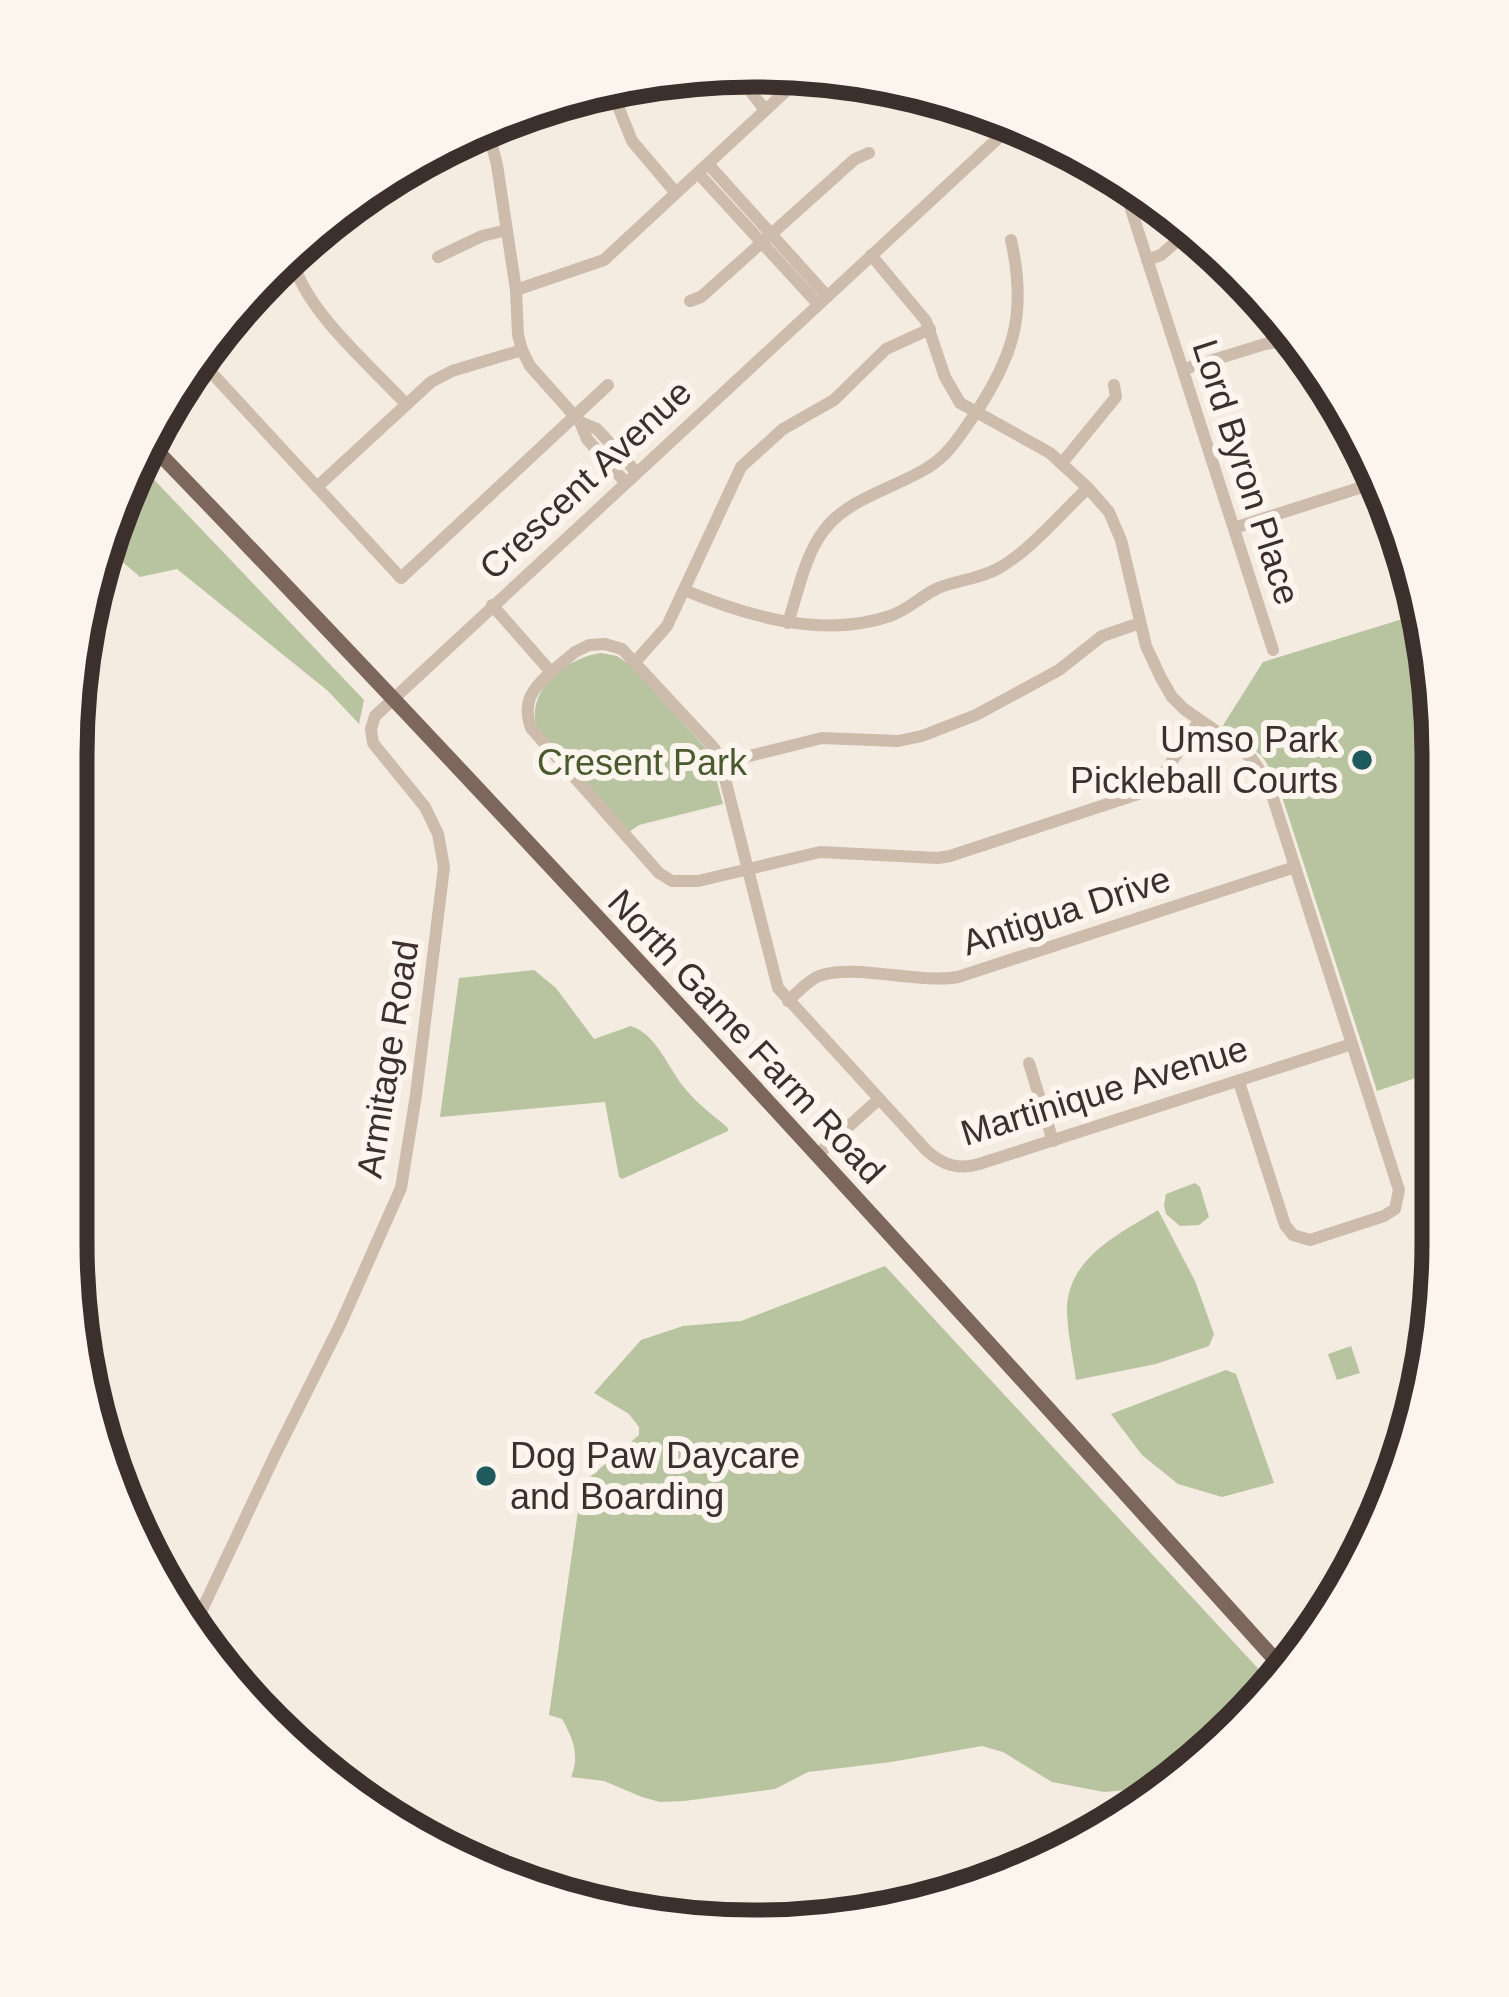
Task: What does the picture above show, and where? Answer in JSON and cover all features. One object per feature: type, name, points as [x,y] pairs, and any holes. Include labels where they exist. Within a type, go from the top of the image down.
[{"type":"main road","name":"North Game Farm Road","points":[[159,453],[393,697],[817,1155],[1275,1660]]},
{"type":"street","points":[[747,87],[765,110]]},
{"type":"street","points":[[517,290],[600,263],[789,88]]},
{"type":"street","points":[[616,102],[632,140],[676,193]]},
{"type":"street","name":"Crescent Avenue","points":[[393,697],[1001,135]]},
{"type":"street","points":[[491,142],[517,290],[522,350],[530,366],[577,419],[597,429],[631,477]]},
{"type":"street","points":[[690,301],[855,158],[869,153]]},
{"type":"street","points":[[703,169],[822,300]]},
{"type":"street","name":"Lord Byron Place","points":[[1128,201],[1273,650]]},
{"type":"street","points":[[438,257],[507,230]]},
{"type":"street","points":[[1147,260],[1178,239]]},
{"type":"street","points":[[788,623],[811,554],[828,524],[847,509],[932,466],[950,450],[1006,362],[1017,327],[1019,287],[1011,240]]},
{"type":"street","points":[[872,255],[916,305],[960,403],[1021,435],[1062,464],[1109,512],[1153,663],[1172,697],[1239,747],[1263,775],[1399,1190],[1395,1209],[1310,1240],[1293,1235],[1285,1225],[1239,1082]]},
{"type":"street","points":[[296,270],[312,302],[406,404]]},
{"type":"street","points":[[930,329],[886,350],[834,400],[783,429],[740,467],[663,631],[636,661],[622,649],[596,644],[575,652],[532,690],[524,711],[533,732],[663,877],[692,882],[820,852],[944,857],[1134,796],[1162,776],[1199,721]]},
{"type":"street","points":[[1184,369],[1279,342]]},
{"type":"street","points":[[317,487],[444,375],[522,350]]},
{"type":"street","points":[[209,370],[401,578],[577,419],[608,385]]},
{"type":"street","points":[[1062,464],[1116,398],[1114,385]]},
{"type":"street","points":[[1234,528],[1365,486]]},
{"type":"street","points":[[684,590],[751,616],[788,623],[887,618],[936,589],[991,572],[1020,553],[1088,488]]},
{"type":"street","points":[[492,605],[551,671]]},
{"type":"street","points":[[721,763],[822,738],[898,741],[922,736],[976,715],[1059,670],[1102,636],[1140,623]]},
{"type":"street","name":"Martinique Avenue","points":[[636,661],[714,748],[721,763],[778,988],[933,1156],[952,1166],[972,1166],[1352,1045]]},
{"type":"street","name":"Armitage Road","points":[[200,1614],[340,1326],[401,1188],[444,867],[438,834],[425,807],[371,739],[375,716],[393,697]]},
{"type":"street","name":"Antigua Drive","points":[[788,1001],[815,978],[833,972],[958,977],[1294,867]]},
{"type":"street","points":[[1028,1063],[1053,1141]]},
{"type":"street","points":[[817,1155],[879,1099]]},
{"type":"green space","points":[[149,474],[364,700],[359,724],[328,691],[177,569],[140,577],[117,557]]},
{"type":"green space","points":[[1407,617],[1421,711],[1422,1076],[1377,1091],[1276,778],[1262,756],[1222,727],[1263,662]]},
{"type":"green space","name":"Cresent Park","points":[[601,653],[630,665],[709,752],[723,804],[639,825],[629,832],[536,725],[538,699],[553,677],[576,661]]},
{"type":"green space","points":[[534,970],[556,988],[594,1039],[631,1026],[648,1036],[688,1092],[728,1131],[622,1179],[605,1102],[440,1117],[459,978]]},
{"type":"green space","points":[[1195,1183],[1209,1217],[1199,1225],[1180,1226],[1166,1214],[1166,1194]]},
{"type":"green space","points":[[1158,1210],[1195,1281],[1214,1334],[1209,1346],[1156,1364],[1076,1380],[1067,1313],[1075,1278],[1097,1250]]},
{"type":"green space","points":[[885,1266],[1263,1674],[1195,1744],[1137,1789],[1104,1792],[1052,1782],[1003,1752],[982,1746],[808,1772],[775,1789],[684,1801],[660,1802],[604,1781],[571,1777],[572,1740],[562,1719],[549,1715],[581,1490],[639,1435],[629,1414],[594,1393],[641,1340],[683,1326],[741,1321]]},
{"type":"green space","points":[[1351,1346],[1360,1373],[1337,1380],[1328,1354]]},
{"type":"green space","points":[[1226,1370],[1236,1374],[1274,1483],[1222,1497],[1178,1484],[1142,1455],[1111,1414]]},
{"type":"place","name":"Umso Park Pickleball Courts","points":[[1362,760]]},
{"type":"place","name":"Dog Paw Daycare and Boarding","points":[[486,1476]]}]
